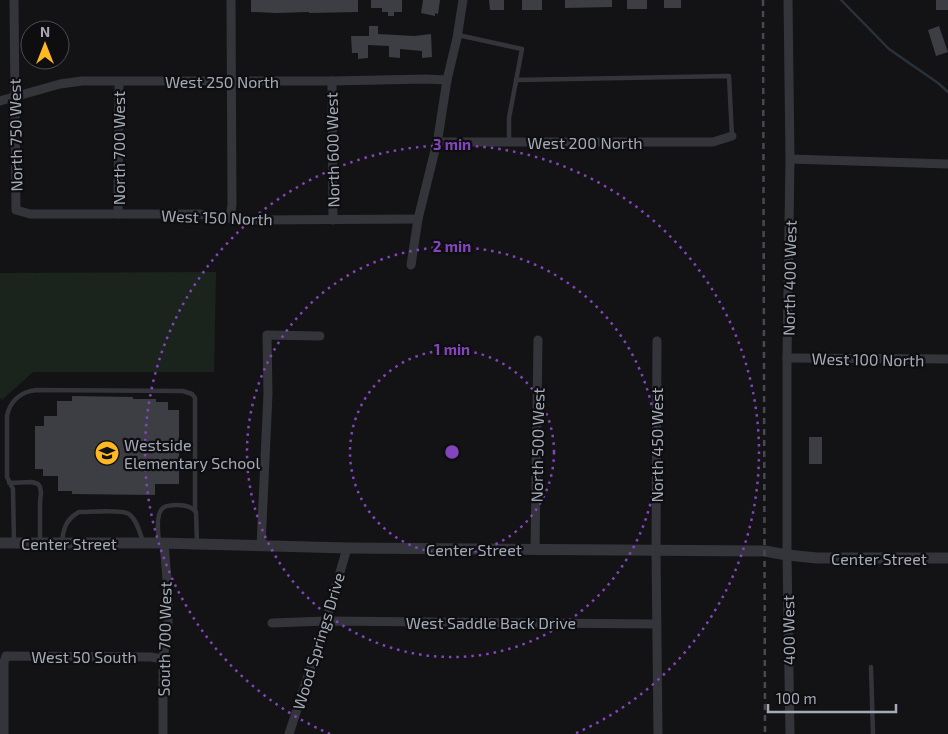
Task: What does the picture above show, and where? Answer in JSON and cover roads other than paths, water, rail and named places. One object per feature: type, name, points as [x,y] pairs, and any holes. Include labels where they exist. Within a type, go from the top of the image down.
[{"type":"street","name":"North 750 West","points":[[14,0],[16,210]]},
{"type":"street","points":[[230,218],[232,205],[231,0]]},
{"type":"street","points":[[411,265],[418,219],[437,142],[446,80],[458,36],[463,0]]},
{"type":"street","name":"North 400 West","points":[[787,555],[790,159],[788,0]]},
{"type":"street","name":"West 250 North","points":[[0,101],[60,84],[82,81],[446,80]]},
{"type":"street","name":"North 600 West","points":[[332,81],[333,220]]},
{"type":"street","name":"North 700 West","points":[[118,214],[119,82]]},
{"type":"street","name":"West 200 North","points":[[437,142],[713,142],[732,136]]},
{"type":"street","points":[[790,159],[948,164]]},
{"type":"street","name":"West 150 North","points":[[16,210],[30,214],[198,214],[247,220],[418,219]]},
{"type":"street","points":[[261,546],[268,394],[267,334],[320,336]]},
{"type":"street","name":"North 500 West","points":[[535,550],[538,340]]},
{"type":"street","name":"North 450 West","points":[[657,341],[656,624],[658,734]]},
{"type":"street","name":"West 100 North","points":[[787,358],[948,359]]},
{"type":"street","name":"Center Street","points":[[0,543],[161,543],[347,548],[765,551],[817,558],[948,558]]},
{"type":"street","name":"South 700 West","points":[[161,543],[168,592],[168,626],[163,659],[163,734]]},
{"type":"street","name":"Wood Springs Drive","points":[[289,734],[326,621],[347,548]]},
{"type":"street","name":"400 West","points":[[787,555],[790,734]]},
{"type":"street","name":"West Saddle Back Drive","points":[[272,622],[656,624]]},
{"type":"street","name":"West 50 South","points":[[2,724],[4,662],[6,656],[151,657],[163,659]]},
{"type":"street","points":[[2,724],[4,734]]},
{"type":"lane","points":[[458,36],[522,49],[509,118],[509,142]]},
{"type":"lane","points":[[516,80],[729,76],[732,136]]},
{"type":"lane","points":[[14,543],[13,489],[7,477],[6,416],[11,404],[22,394],[27,391],[37,390],[183,390],[192,394],[195,398],[195,511],[197,544]]},
{"type":"lane","points":[[9,483],[32,482],[40,487],[40,543]]},
{"type":"lane","points":[[161,543],[158,516],[163,508],[184,506],[190,507],[195,511]]},
{"type":"lane","points":[[62,543],[64,529],[73,515],[79,512],[126,512],[131,516],[139,531],[143,544]]},
{"type":"lane","points":[[871,667],[873,734]]},
{"type":"waterway","points":[[841,0],[889,49],[948,92]]},
{"type":"railway","points":[[763,0],[765,734]]},
{"type":"place","name":"Westside Elementary School","points":[[107,453]]}]
